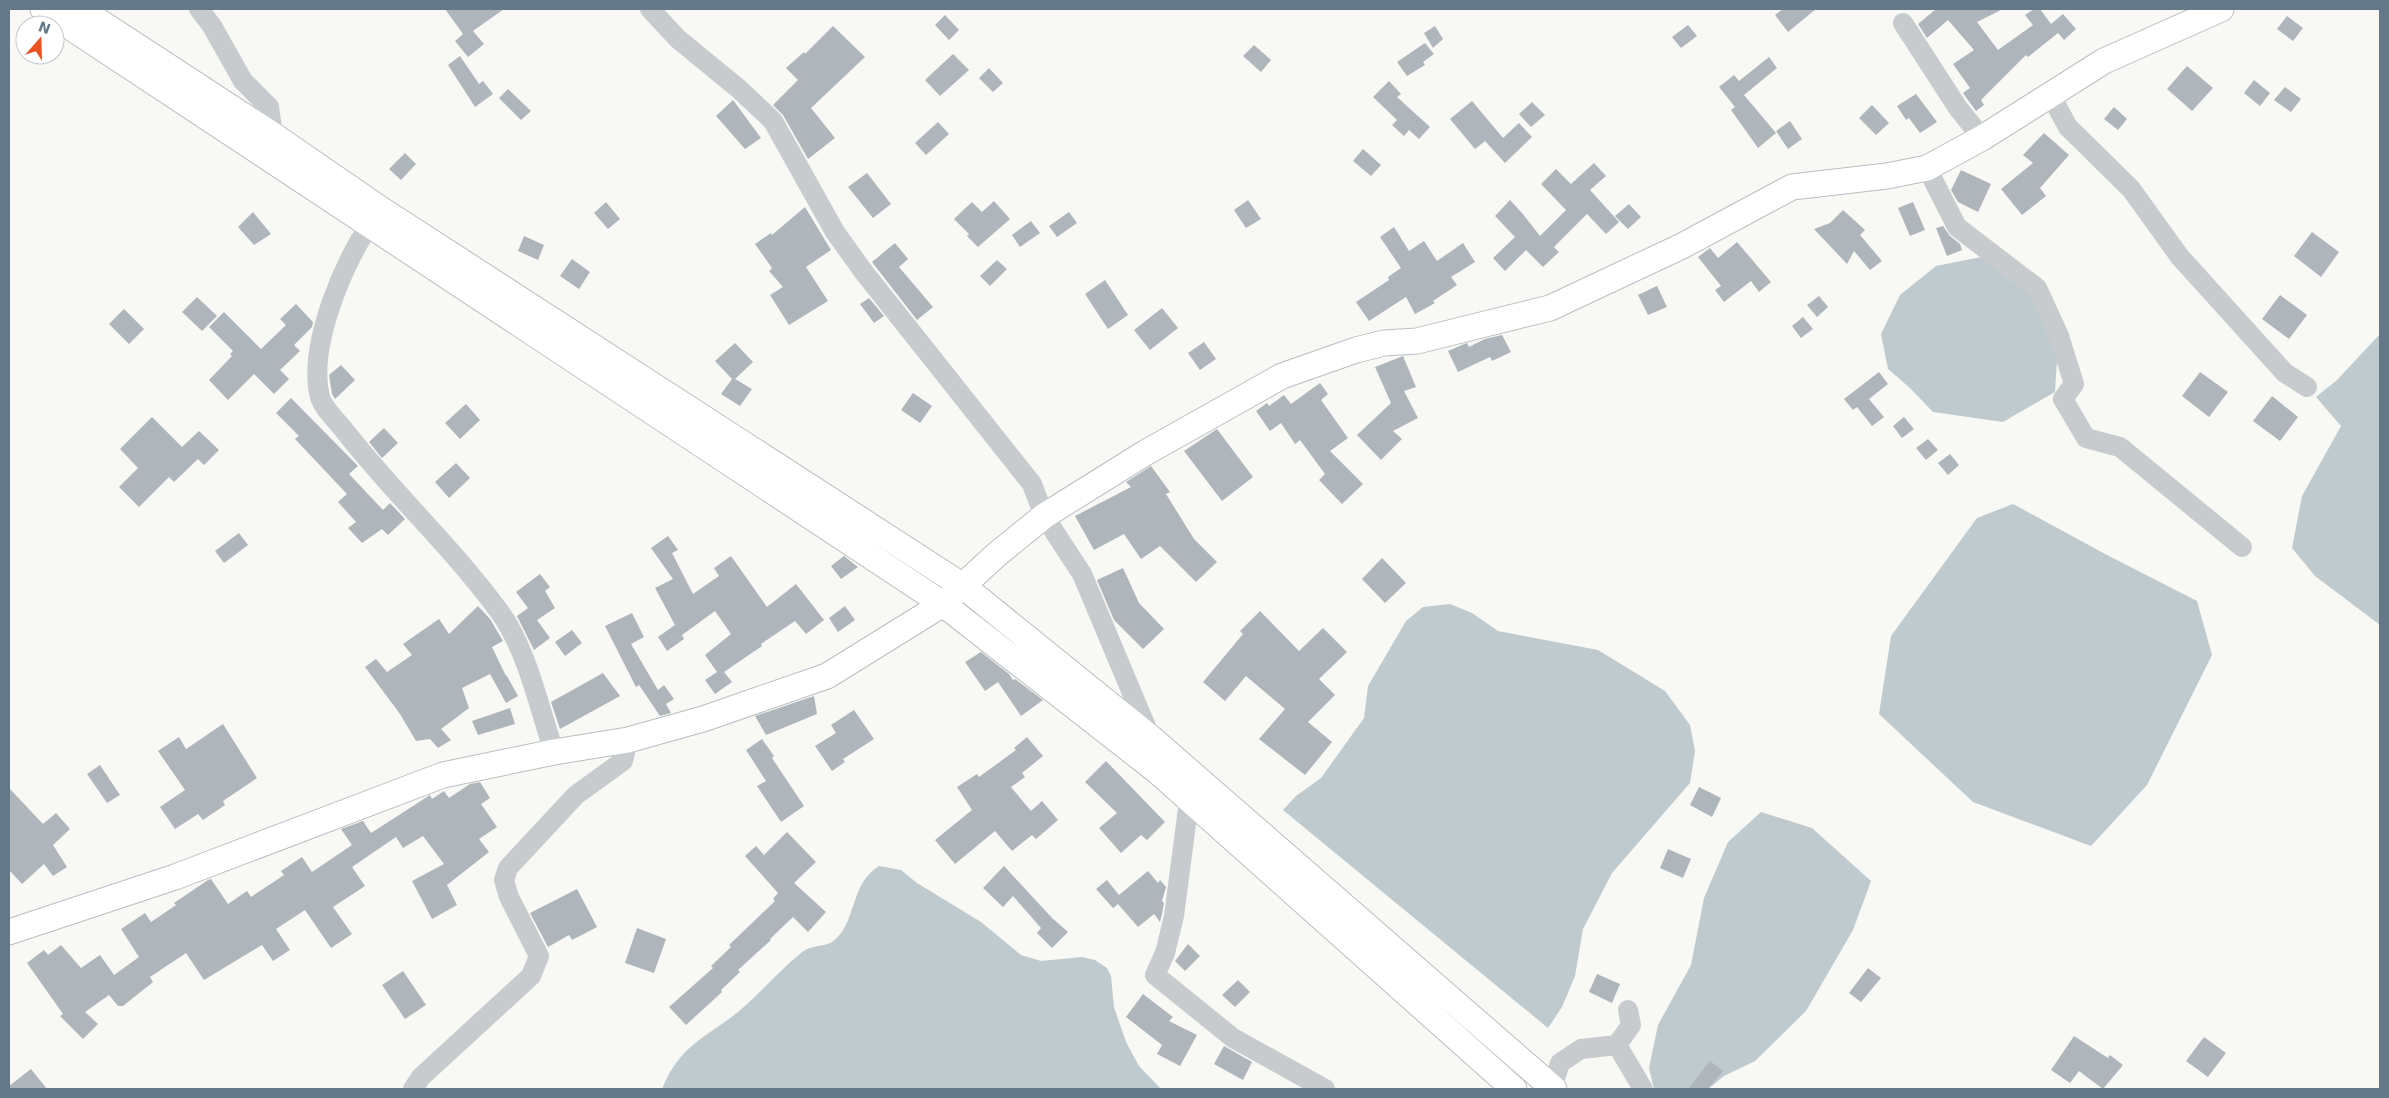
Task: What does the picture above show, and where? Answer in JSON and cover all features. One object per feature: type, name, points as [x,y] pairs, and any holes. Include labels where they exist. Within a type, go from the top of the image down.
[{"type":"main road","points":[[43,9],[262,152],[376,218],[963,586],[1151,738],[1193,790],[1514,1089]]},
{"type":"main road","points":[[80,9],[273,135],[376,218],[943,604],[1157,771],[1193,790],[1553,1088]]},
{"type":"main road","points":[[9,932],[175,877],[442,775],[554,752],[628,740],[703,719],[827,676],[943,604],[995,556],[1044,516],[1162,443],[1282,376],[1356,350],[1384,343],[1417,342],[1550,308],[1682,246],[1792,187],[1887,176],[1927,168],[1982,138],[2104,61],[2221,9]]},
{"type":"street","points":[[199,9],[212,26],[243,81],[269,107],[273,135]]},
{"type":"street","points":[[650,9],[678,39],[739,89],[773,121],[835,232],[863,271],[1032,484],[1044,516],[1082,574],[1151,738]]},
{"type":"street","points":[[1903,23],[1958,108],[1982,138]]},
{"type":"street","points":[[2050,94],[2068,127],[2131,189],[2180,256],[2286,373],[2307,388]]},
{"type":"street","points":[[1927,168],[1957,227],[2038,288],[2059,336],[2074,384],[2063,399],[2086,438],[2120,447],[2242,547]]},
{"type":"street","points":[[376,218],[340,278],[317,357],[320,398],[360,450],[458,560],[500,612],[517,641],[554,752]]},
{"type":"street","points":[[413,1089],[421,1077],[530,976],[540,956],[509,896],[504,880],[508,868],[576,795],[623,761],[628,740]]},
{"type":"street","points":[[1193,790],[1174,916],[1165,953],[1155,975],[1233,1038],[1325,1089]]},
{"type":"street","points":[[1553,1088],[1560,1063],[1567,1058],[1581,1049],[1617,1045],[1631,1025],[1628,1010]]},
{"type":"street","points":[[1617,1045],[1643,1089]]},
{"type":"shaded area","points":[[1981,257],[2021,281],[2047,323],[2057,360],[2055,392],[2003,422],[1933,412],[1888,369],[1881,334],[1900,295],[1936,266]]},
{"type":"shaded area","points":[[2380,334],[2380,625],[2315,576],[2292,548],[2302,496],[2341,426],[2316,397],[2337,380]]},
{"type":"shaded area","points":[[2013,504],[2197,601],[2212,655],[2147,785],[2091,846],[1973,802],[1879,714],[1891,636],[1977,518]]},
{"type":"shaded area","points":[[1450,604],[1472,613],[1498,631],[1598,650],[1665,691],[1690,725],[1695,751],[1690,783],[1612,873],[1583,929],[1575,976],[1562,1007],[1548,1028],[1283,810],[1296,796],[1321,778],[1364,718],[1368,686],[1406,621],[1423,607]]},
{"type":"shaded area","points":[[1761,812],[1812,828],[1871,881],[1853,930],[1806,1011],[1755,1061],[1724,1076],[1708,1089],[1654,1089],[1649,1068],[1658,1025],[1691,965],[1704,898],[1728,842]]},
{"type":"shaded area","points":[[879,866],[901,870],[917,883],[981,922],[1021,955],[1041,961],[1082,957],[1095,960],[1107,968],[1111,976],[1114,1007],[1126,1042],[1139,1066],[1161,1089],[662,1089],[670,1073],[688,1049],[746,1005],[805,950],[829,944],[840,935],[863,883],[869,874]]},
{"type":"building","points":[[445,9],[504,9],[473,31],[484,44],[468,57],[455,41],[463,34]]},
{"type":"building","points":[[1783,9],[1816,9],[1788,32],[1775,15]]},
{"type":"building","points":[[1936,9],[2003,9],[1977,22],[1998,50],[2033,25],[2025,15],[2034,9],[2040,9],[2051,24],[2063,14],[2076,29],[2064,40],[2058,33],[2028,57],[2026,55],[1981,100],[1984,105],[1976,111],[1963,93],[1970,88],[1953,64],[1974,50],[1948,20],[1927,38],[1918,24]]},
{"type":"building","points":[[945,15],[959,30],[949,40],[935,25]]},
{"type":"building","points":[[2287,16],[2303,28],[2293,41],[2277,29]]},
{"type":"building","points":[[1688,25],[1697,36],[1681,48],[1672,37]]},
{"type":"building","points":[[833,26],[865,57],[811,108],[835,138],[808,159],[783,115],[773,105],[798,80],[786,68],[804,52],[805,54]]},
{"type":"building","points":[[1435,26],[1443,39],[1433,48],[1424,33]]},
{"type":"building","points":[[1425,43],[1434,54],[1423,62],[1425,65],[1407,76],[1397,62]]},
{"type":"building","points":[[1254,45],[1271,60],[1261,72],[1243,56]]},
{"type":"building","points":[[953,54],[969,70],[940,96],[925,80]]},
{"type":"building","points":[[460,56],[479,84],[483,81],[493,94],[475,107],[448,65]]},
{"type":"building","points":[[1769,57],[1777,68],[1744,95],[1776,133],[1758,148],[1731,110],[1735,107],[1719,87],[1734,75],[1739,81]]},
{"type":"building","points":[[2187,66],[2213,88],[2192,111],[2167,89]]},
{"type":"building","points":[[989,68],[1003,83],[993,92],[979,78]]},
{"type":"building","points":[[2254,80],[2270,93],[2260,106],[2244,93]]},
{"type":"building","points":[[1389,81],[1401,94],[1397,97],[1430,127],[1419,139],[1409,130],[1404,136],[1392,125],[1397,120],[1373,97]]},
{"type":"building","points":[[2285,87],[2301,99],[2291,112],[2274,100]]},
{"type":"building","points":[[508,89],[531,111],[521,120],[499,98]]},
{"type":"building","points":[[1916,94],[1937,122],[1920,133],[1909,118],[1906,120],[1897,106]]},
{"type":"building","points":[[733,100],[761,138],[745,149],[716,116]]},
{"type":"building","points":[[1472,101],[1503,138],[1519,123],[1532,137],[1505,163],[1485,141],[1475,149],[1450,119]]},
{"type":"building","points":[[1532,102],[1545,115],[1531,127],[1519,114]]},
{"type":"building","points":[[1872,105],[1889,123],[1876,135],[1859,118]]},
{"type":"building","points":[[2114,107],[2127,119],[2118,130],[2104,119]]},
{"type":"building","points":[[1790,121],[1802,139],[1788,149],[1776,131]]},
{"type":"building","points":[[938,122],[949,134],[926,155],[915,143]]},
{"type":"building","points":[[2044,133],[2069,155],[2040,188],[2046,196],[2022,215],[2001,189],[2033,163],[2023,155]]},
{"type":"building","points":[[1363,149],[1381,165],[1371,176],[1353,161]]},
{"type":"building","points":[[405,153],[416,164],[401,180],[389,169]]},
{"type":"building","points":[[1594,163],[1606,176],[1590,190],[1619,222],[1606,234],[1587,214],[1554,247],[1559,252],[1543,267],[1526,250],[1505,271],[1493,258],[1515,237],[1495,216],[1510,200],[1540,236],[1566,210],[1541,184],[1556,169],[1571,184]]},
{"type":"building","points":[[1961,170],[1991,184],[1978,212],[1958,202],[1951,190]]},
{"type":"building","points":[[867,173],[891,204],[873,218],[848,187]]},
{"type":"building","points":[[1248,200],[1261,219],[1246,228],[1234,210]]},
{"type":"building","points":[[994,201],[1010,219],[978,247],[967,236],[969,234],[954,219],[972,202],[982,212]]},
{"type":"building","points":[[606,202],[620,219],[608,229],[594,213]]},
{"type":"building","points":[[1913,202],[1925,230],[1910,236],[1898,208]]},
{"type":"building","points":[[1629,204],[1641,217],[1628,229],[1615,216]]},
{"type":"building","points":[[805,207],[831,250],[806,267],[828,301],[789,325],[770,295],[783,287],[769,271],[772,268],[755,244],[771,233],[772,235]]},
{"type":"building","points":[[1843,210],[1865,230],[1860,235],[1882,261],[1870,270],[1854,251],[1847,264],[1814,229],[1830,223]]},
{"type":"building","points":[[253,212],[271,234],[254,245],[238,227]]},
{"type":"building","points":[[1069,212],[1077,223],[1057,237],[1049,226]]},
{"type":"building","points":[[1031,221],[1040,233],[1020,247],[1012,235]]},
{"type":"building","points":[[1943,226],[1950,236],[1960,244],[1962,250],[1947,256],[1936,228]]},
{"type":"building","points":[[1394,227],[1409,251],[1424,241],[1437,261],[1463,243],[1475,262],[1451,277],[1457,285],[1433,301],[1435,303],[1415,314],[1406,297],[1369,321],[1356,302],[1389,280],[1388,277],[1401,268],[1380,237]]},
{"type":"building","points":[[2312,232],[2339,252],[2321,277],[2294,256]]},
{"type":"building","points":[[524,236],[544,245],[538,260],[518,251]]},
{"type":"building","points":[[1737,242],[1771,282],[1759,292],[1751,281],[1724,302],[1715,290],[1721,286],[1698,257],[1710,248],[1718,258]]},
{"type":"building","points":[[895,243],[908,259],[899,267],[933,307],[917,320],[872,262]]},
{"type":"building","points":[[572,259],[590,272],[579,289],[560,276]]},
{"type":"building","points":[[997,260],[1007,269],[990,286],[980,276]]},
{"type":"building","points":[[1105,280],[1128,315],[1108,329],[1085,294]]},
{"type":"building","points":[[1657,286],[1667,307],[1648,315],[1638,295]]},
{"type":"building","points":[[2280,295],[2307,315],[2289,339],[2262,319]]},
{"type":"building","points":[[1819,296],[1828,307],[1817,317],[1807,305]]},
{"type":"building","points":[[197,297],[217,316],[202,331],[182,312]]},
{"type":"building","points":[[869,298],[884,316],[874,323],[860,304]]},
{"type":"building","points":[[296,304],[313,322],[312,327],[294,345],[300,351],[280,370],[289,379],[274,394],[254,374],[228,400],[209,380],[232,356],[230,354],[233,351],[209,327],[224,312],[261,349],[286,325],[280,319]]},
{"type":"building","points":[[1162,308],[1178,328],[1150,350],[1134,330]]},
{"type":"building","points":[[124,309],[144,329],[129,344],[109,324]]},
{"type":"building","points":[[1803,317],[1813,329],[1801,338],[1792,326]]},
{"type":"building","points":[[1502,335],[1511,352],[1492,361],[1490,357],[1458,372],[1448,351],[1467,343],[1469,347],[1485,339]]},
{"type":"building","points":[[1204,342],[1216,359],[1200,370],[1188,353]]},
{"type":"building","points":[[735,343],[753,362],[735,379],[752,389],[740,406],[721,394],[732,379],[715,361]]},
{"type":"building","points":[[1403,356],[1416,387],[1404,391],[1418,418],[1393,431],[1402,439],[1381,460],[1357,435],[1391,403],[1375,367]]},
{"type":"building","points":[[341,365],[355,380],[335,399],[332,394],[329,375]]},
{"type":"building","points":[[1879,372],[1888,384],[1869,399],[1884,417],[1872,426],[1857,407],[1853,410],[1844,399]]},
{"type":"building","points":[[2200,372],[2228,392],[2209,417],[2182,396]]},
{"type":"building","points":[[1320,383],[1328,394],[1321,400],[1348,438],[1330,451],[1363,484],[1342,504],[1319,480],[1325,474],[1300,440],[1295,444],[1281,423],[1270,431],[1256,411],[1267,403],[1269,406],[1284,395],[1291,404]]},
{"type":"building","points":[[913,393],[932,406],[920,423],[901,410]]},
{"type":"building","points":[[2272,396],[2298,417],[2280,441],[2253,421]]},
{"type":"building","points":[[291,398],[358,466],[349,474],[383,510],[390,503],[405,519],[388,535],[382,529],[362,543],[348,528],[356,522],[338,502],[347,494],[295,439],[299,436],[276,413]]},
{"type":"building","points":[[466,404],[480,420],[460,439],[445,423]]},
{"type":"building","points":[[152,417],[182,447],[199,431],[219,450],[204,465],[198,459],[174,482],[169,477],[139,507],[119,487],[138,468],[120,449]]},
{"type":"building","points":[[1904,417],[1914,429],[1902,438],[1893,426]]},
{"type":"building","points":[[384,428],[398,443],[382,458],[369,442]]},
{"type":"building","points":[[1217,429],[1253,477],[1222,501],[1184,451]]},
{"type":"building","points":[[1928,439],[1938,450],[1926,460],[1916,448]]},
{"type":"building","points":[[1950,454],[1959,465],[1948,475],[1938,463]]},
{"type":"building","points":[[456,463],[470,478],[449,498],[435,482]]},
{"type":"building","points":[[1151,466],[1170,492],[1166,494],[1194,539],[1217,562],[1196,582],[1160,546],[1141,559],[1124,534],[1094,550],[1075,516],[1131,487],[1126,482]]},
{"type":"building","points":[[239,533],[248,545],[224,563],[215,551]]},
{"type":"building","points":[[668,536],[678,550],[672,553],[693,594],[719,576],[714,568],[731,556],[767,607],[796,584],[824,620],[806,634],[795,621],[761,644],[762,646],[724,672],[732,682],[715,694],[705,680],[717,672],[705,655],[731,634],[715,611],[682,635],[684,639],[667,651],[658,637],[675,625],[655,588],[673,579],[651,548]]},
{"type":"building","points":[[844,556],[858,567],[841,579],[831,566]]},
{"type":"building","points":[[1382,558],[1406,583],[1385,603],[1362,579]]},
{"type":"building","points":[[1123,568],[1139,603],[1164,629],[1143,649],[1114,620],[1097,580]]},
{"type":"building","points":[[540,574],[550,587],[545,591],[555,608],[537,620],[550,638],[534,650],[517,616],[528,608],[516,592]]},
{"type":"building","points":[[478,606],[490,619],[503,641],[492,647],[518,696],[506,703],[490,674],[462,688],[469,708],[441,729],[451,740],[438,748],[430,739],[416,741],[400,714],[365,667],[376,659],[387,672],[412,655],[403,644],[439,619],[449,634]]},
{"type":"building","points":[[845,606],[855,620],[838,632],[829,618]]},
{"type":"building","points":[[1260,611],[1299,651],[1323,628],[1347,652],[1319,679],[1335,695],[1308,722],[1332,742],[1305,775],[1259,739],[1285,709],[1246,676],[1225,701],[1203,682],[1243,634],[1240,631]]},
{"type":"building","points":[[632,613],[644,637],[631,644],[658,690],[664,685],[674,699],[666,704],[671,713],[660,716],[639,685],[636,687],[605,626]]},
{"type":"building","points":[[572,630],[582,643],[565,656],[555,642]]},
{"type":"building","points":[[981,652],[1009,674],[1013,680],[1015,679],[1043,700],[1021,716],[998,682],[985,691],[965,662]]},
{"type":"building","points":[[603,673],[620,696],[560,729],[551,702]]},
{"type":"building","points":[[814,696],[817,714],[766,735],[755,716]]},
{"type":"building","points":[[510,708],[515,724],[478,735],[472,721]]},
{"type":"building","points":[[854,710],[874,739],[843,759],[845,762],[832,771],[815,746],[836,733],[831,725]]},
{"type":"building","points":[[223,724],[257,778],[223,801],[225,805],[203,820],[198,814],[175,829],[160,807],[185,790],[158,751],[179,737],[186,749]]},
{"type":"building","points":[[1027,737],[1043,756],[1022,773],[1025,777],[1011,787],[1031,811],[1042,801],[1058,820],[1036,839],[1032,835],[1012,851],[995,831],[955,864],[935,840],[972,810],[957,787],[977,774],[979,777],[1016,750],[1014,748]]},
{"type":"building","points":[[762,739],[774,756],[772,758],[804,806],[781,822],[757,786],[766,781],[746,750]]},
{"type":"building","points":[[1106,761],[1165,822],[1147,840],[1141,835],[1121,853],[1099,828],[1117,813],[1085,782]]},
{"type":"building","points":[[100,765],[120,795],[107,803],[87,774]]},
{"type":"building","points":[[480,782],[490,798],[481,804],[497,827],[479,839],[489,852],[447,885],[457,905],[432,919],[412,881],[444,864],[423,836],[403,848],[396,837],[352,867],[365,886],[333,907],[352,934],[331,948],[305,910],[276,929],[290,950],[273,961],[262,945],[204,980],[186,953],[150,977],[153,982],[123,1006],[118,1006],[109,995],[85,1012],[98,1024],[83,1039],[60,1016],[63,1014],[27,963],[44,950],[48,955],[61,945],[81,968],[100,955],[114,975],[139,957],[121,929],[145,913],[151,922],[176,905],[174,903],[211,879],[228,904],[247,891],[251,897],[284,875],[281,871],[302,857],[312,872],[352,845],[341,829],[363,821],[371,833],[430,795],[432,799],[444,791],[449,798],[470,784]]},
{"type":"building","points":[[1699,787],[1721,798],[1712,817],[1690,805]]},
{"type":"building","points":[[9,788],[43,824],[56,813],[70,829],[53,845],[67,867],[53,876],[44,864],[22,884],[9,870]]},
{"type":"building","points":[[787,832],[816,862],[794,883],[826,912],[808,932],[793,917],[738,970],[740,972],[721,990],[722,992],[686,1025],[669,1007],[713,968],[711,966],[731,947],[729,945],[775,901],[773,899],[778,893],[745,856],[756,846],[764,855]]},
{"type":"building","points":[[1668,849],[1691,859],[1683,878],[1660,868]]},
{"type":"building","points":[[1004,866],[1052,918],[1068,932],[1052,948],[1037,933],[1041,928],[1013,896],[1003,907],[983,888]]},
{"type":"building","points":[[1148,871],[1158,883],[1160,880],[1166,887],[1162,901],[1164,903],[1160,922],[1154,914],[1138,927],[1118,904],[1113,908],[1096,889],[1107,880],[1119,895]]},
{"type":"building","points":[[577,889],[597,927],[572,940],[569,935],[548,947],[530,913]]},
{"type":"building","points":[[637,928],[666,939],[654,973],[625,963]]},
{"type":"building","points":[[1188,944],[1200,956],[1185,971],[1175,961]]},
{"type":"building","points":[[1868,968],[1881,978],[1861,1002],[1849,993]]},
{"type":"building","points":[[403,971],[426,1005],[405,1019],[382,985]]},
{"type":"building","points":[[1597,974],[1620,984],[1612,1003],[1589,992]]},
{"type":"building","points":[[1238,980],[1250,992],[1235,1007],[1222,995]]},
{"type":"building","points":[[1143,994],[1173,1017],[1169,1021],[1197,1035],[1180,1066],[1157,1054],[1162,1045],[1126,1017]]},
{"type":"building","points":[[2074,1036],[2108,1058],[2110,1055],[2123,1065],[2103,1089],[2079,1071],[2070,1083],[2051,1070]]},
{"type":"building","points":[[2204,1037],[2226,1053],[2208,1077],[2186,1061]]},
{"type":"building","points":[[1224,1046],[1252,1062],[1243,1080],[1214,1064]]},
{"type":"building","points":[[1710,1061],[1723,1071],[1708,1089],[1688,1089]]},
{"type":"building","points":[[31,1069],[47,1089],[9,1089],[9,1086]]}]
